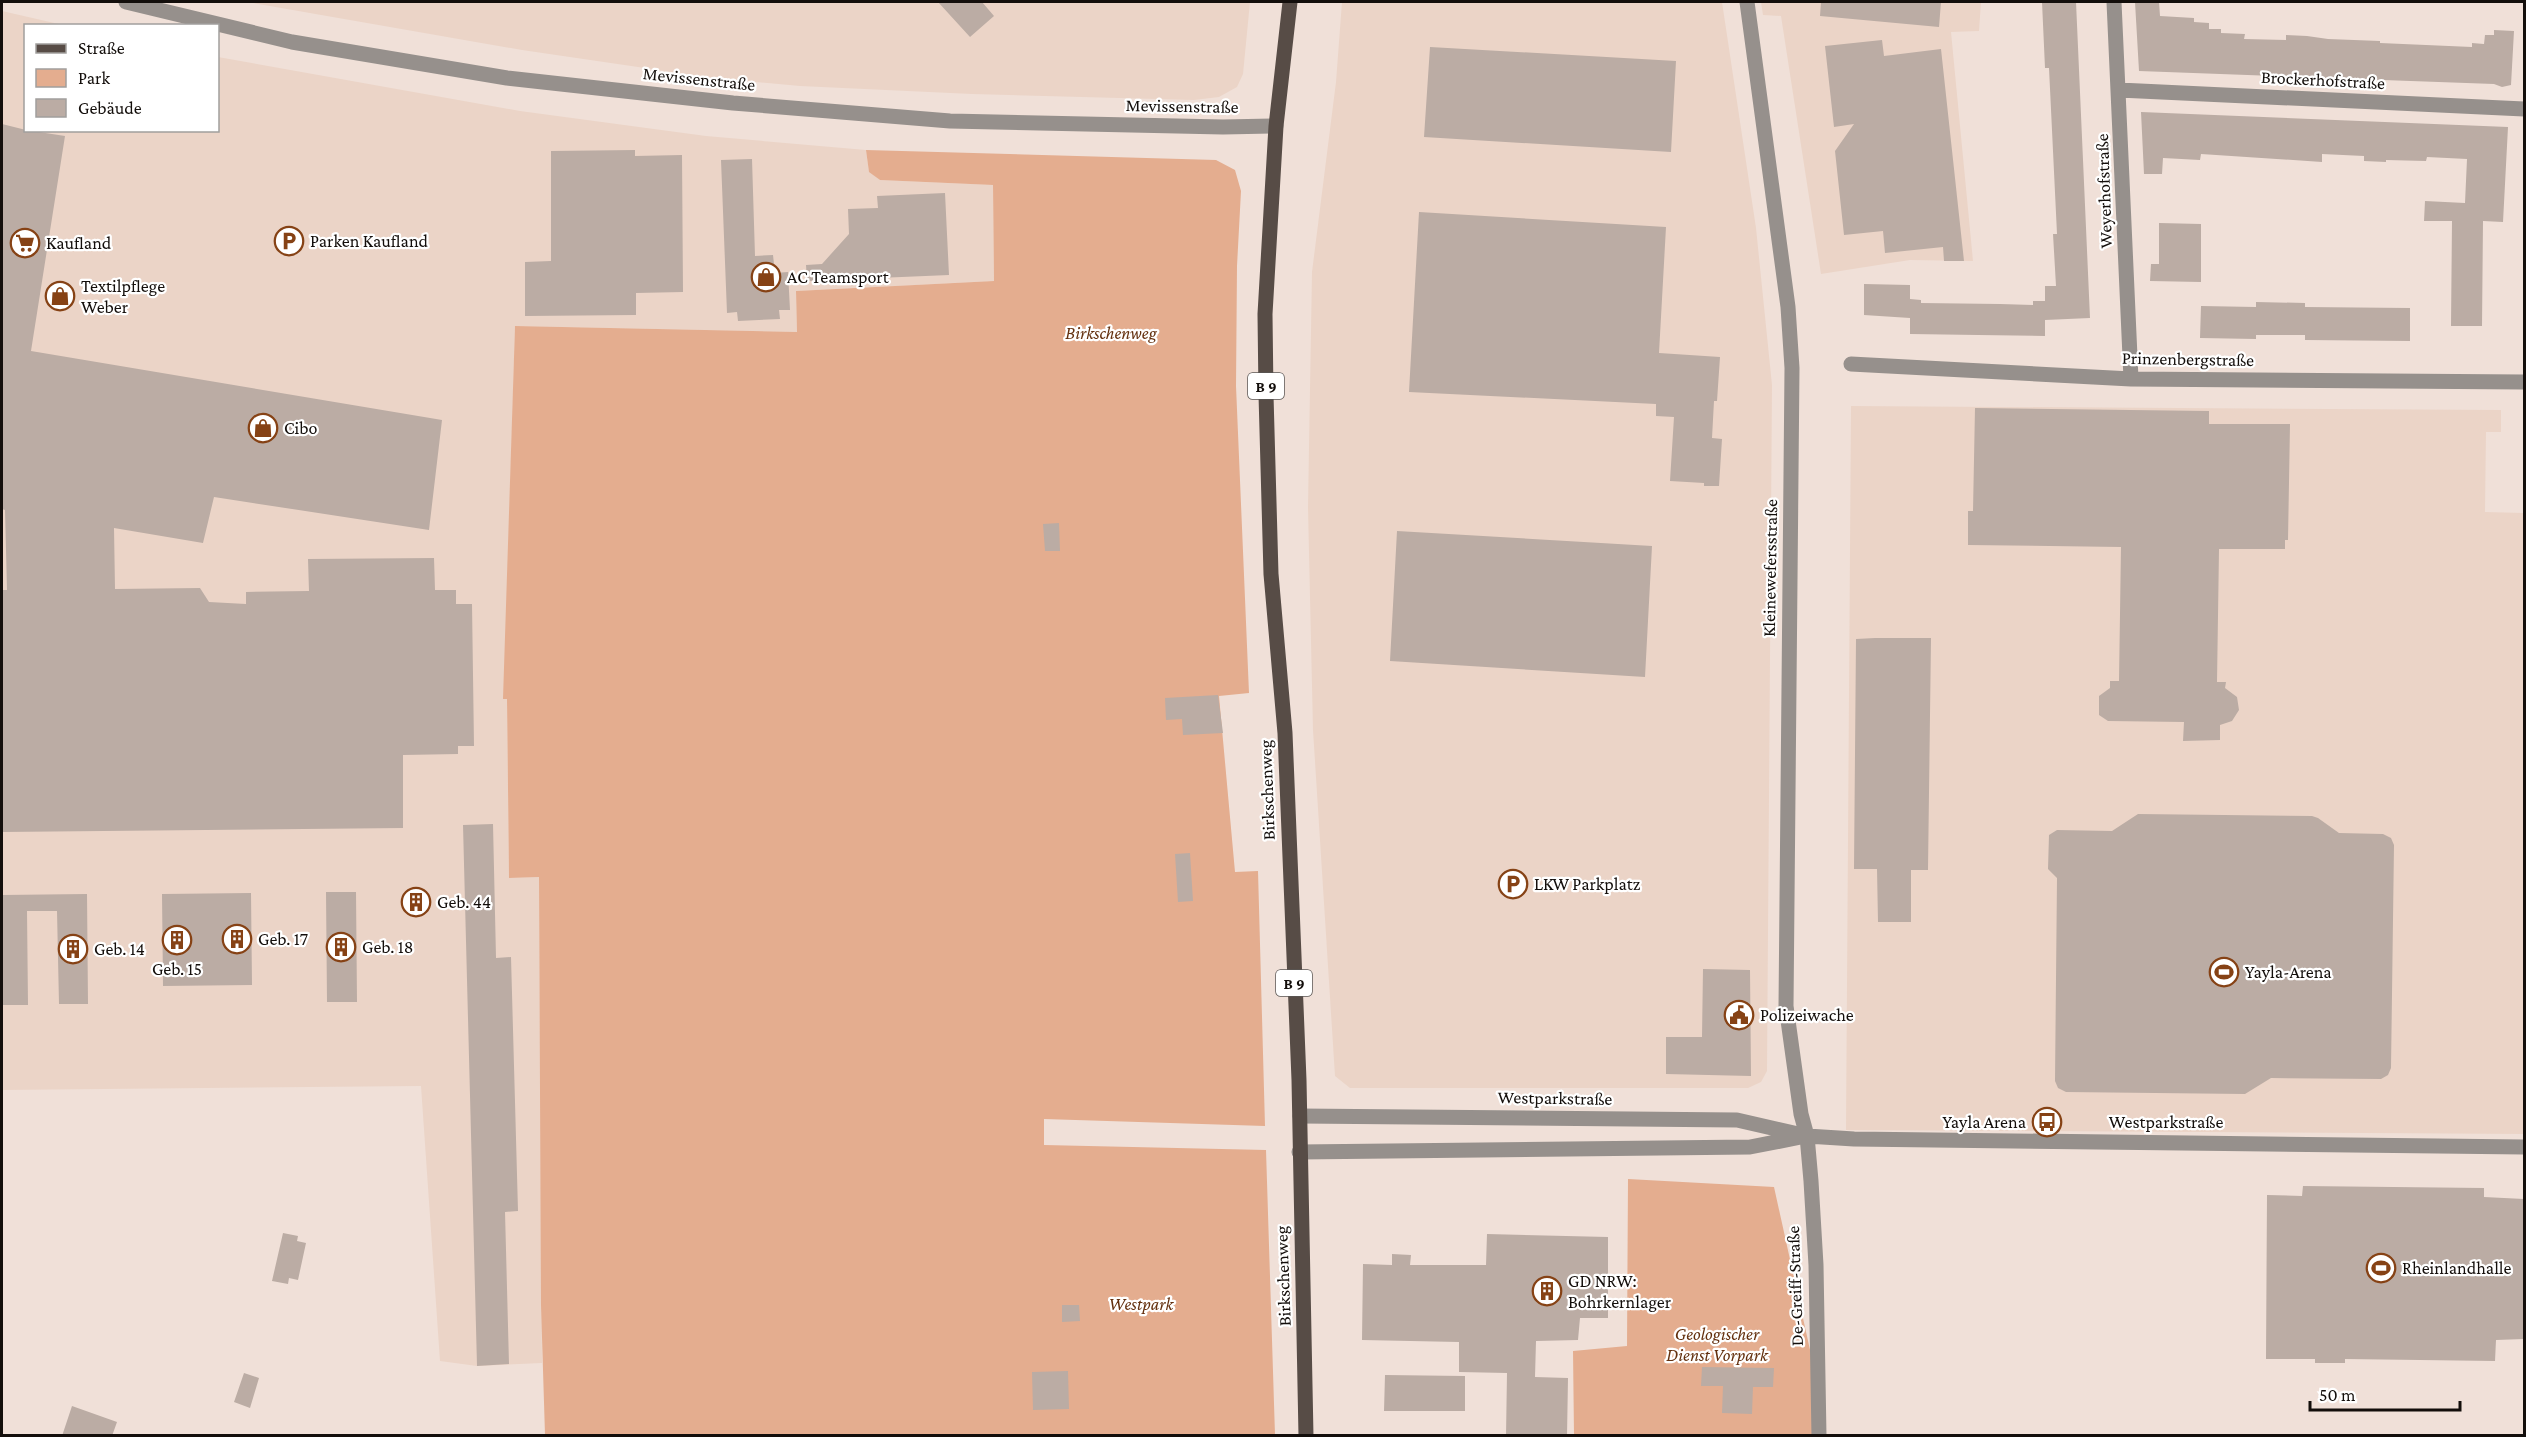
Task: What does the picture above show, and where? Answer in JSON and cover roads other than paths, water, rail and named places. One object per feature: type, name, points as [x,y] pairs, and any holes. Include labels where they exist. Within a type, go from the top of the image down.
[{"type":"main road","name":"Birkschenweg","points":[[1290,2],[1276,126],[1265,314],[1271,574],[1285,733],[1300,1116],[1306,1436]]},
{"type":"street","name":"Mevissenstraße","points":[[126,2],[217,24]]},
{"type":"street","name":"Kleinewefersstraße","points":[[1747,2],[1788,307],[1792,368],[1786,1006],[1801,1114],[1807,1136]]},
{"type":"street","name":"Weyerhofstraße","points":[[2114,2],[2131,379]]},
{"type":"street","name":"Mevissenstraße","points":[[219,24],[292,42],[486,74],[733,103],[950,121],[1222,128],[1276,126]]},
{"type":"street","name":"Brockerhofstraße","points":[[2119,90],[2524,109]]},
{"type":"street","name":"Prinzenbergstraße","points":[[1851,363],[2131,379],[2524,382]]},
{"type":"street","name":"Westparkstraße","points":[[1300,1116],[1737,1120],[1807,1136],[1854,1139],[2524,1147]]},
{"type":"street","name":"Westparkstraße","points":[[1299,1152],[1750,1147],[1807,1136]]},
{"type":"street","name":"De-Greiff-Straße","points":[[1807,1136],[1816,1265],[1819,1436]]},
{"type":"place","name":"Parken Kaufland","points":[[289,241]]},
{"type":"place","name":"Kaufland","points":[[25,243]]},
{"type":"place","name":"AC Teamsport","points":[[766,277]]},
{"type":"place","name":"Textilpflege Weber","points":[[60,296]]},
{"type":"place","name":"Cibo","points":[[263,428]]},
{"type":"place","name":"LKW Parkplatz","points":[[1513,884]]},
{"type":"place","name":"Geb. 44","points":[[416,902]]},
{"type":"place","name":"Geb. 17","points":[[237,939]]},
{"type":"place","name":"Geb. 15","points":[[177,940]]},
{"type":"place","name":"Geb. 18","points":[[341,947]]},
{"type":"place","name":"Geb. 14","points":[[73,949]]},
{"type":"place","name":"Yayla-Arena","points":[[2224,972]]},
{"type":"place","name":"Polizeiwache","points":[[1739,1015]]},
{"type":"place","name":"Yayla Arena","points":[[2047,1122]]},
{"type":"place","name":"Rheinlandhalle","points":[[2381,1268]]},
{"type":"place","name":"GD NRW: Bohrkernlager","points":[[1547,1291]]},
{"type":"park label","name":"Westpark","points":[[1141,1304]]},
{"type":"park label","name":"Geologischer Dienst Vorpark","points":[[1717,1344]]}]
